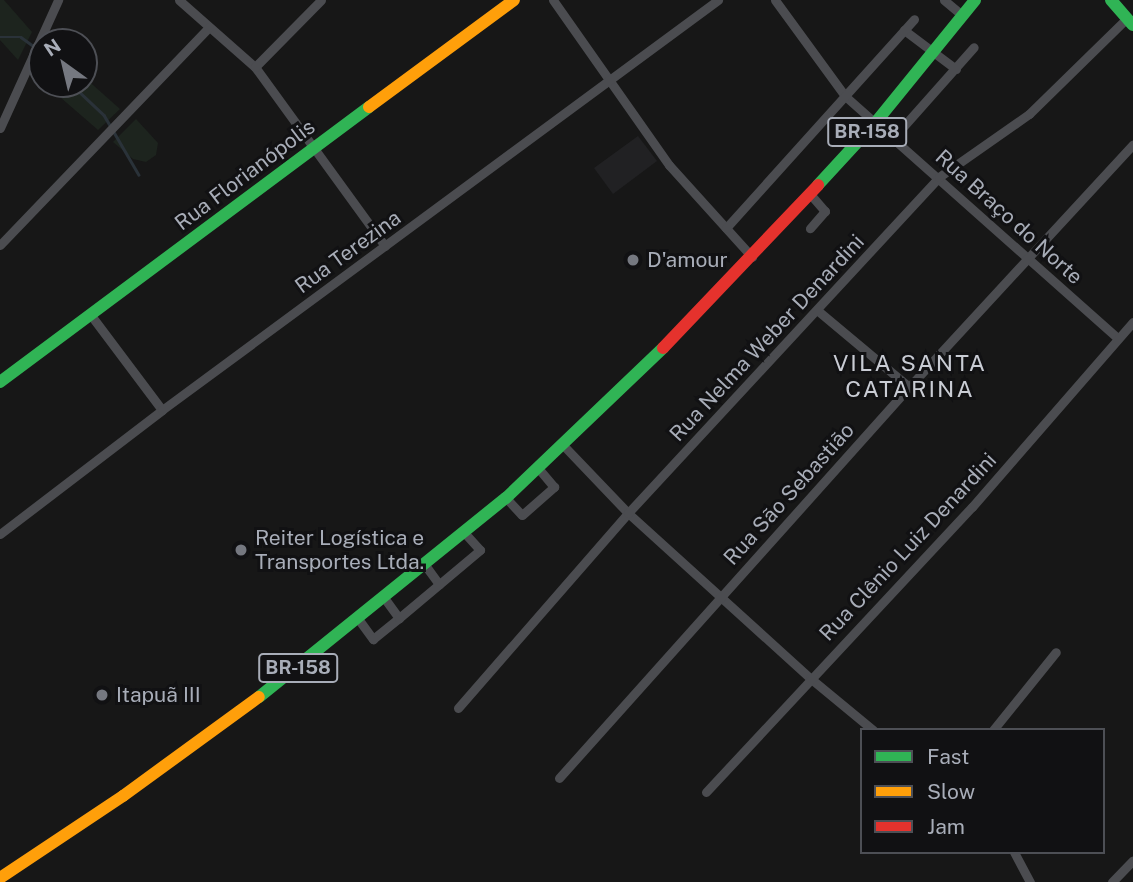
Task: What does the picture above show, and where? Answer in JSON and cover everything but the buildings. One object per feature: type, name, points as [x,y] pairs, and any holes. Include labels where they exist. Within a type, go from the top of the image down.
[{"type":"main road","name":"Rua Florianópolis","points":[[0,382],[514,0]]},
{"type":"main road","name":"BR-158","points":[[0,878],[196,745],[359,620],[506,498],[563,446],[752,257],[876,122],[975,0]]},
{"type":"main road","points":[[1111,0],[1130,22]]},
{"type":"street","points":[[0,128],[58,0]]},
{"type":"street","points":[[178,0],[255,67],[385,246]]},
{"type":"street","points":[[255,67],[321,0]]},
{"type":"street","points":[[553,0],[669,165],[752,257]]},
{"type":"street","name":"Rua Terezina","points":[[0,534],[162,410],[718,0]]},
{"type":"street","name":"Rua Braço do Norte","points":[[775,0],[845,96],[1118,338]]},
{"type":"street","points":[[944,0],[962,15]]},
{"type":"street","points":[[726,229],[914,19]]},
{"type":"street","name":"Rua Nelma Weber Denardini","points":[[458,708],[628,513],[939,177],[1030,114],[1130,22]]},
{"type":"street","points":[[0,245],[209,27]]},
{"type":"street","points":[[904,30],[956,69]]},
{"type":"street","points":[[894,137],[974,47]]},
{"type":"street","name":"Rua São Sebastião","points":[[559,778],[909,387],[1133,144]]},
{"type":"street","points":[[810,194],[825,211],[810,228]]},
{"type":"street","points":[[817,310],[909,387]]},
{"type":"street","points":[[90,314],[162,410]]},
{"type":"street","name":"Rua Clênio Luiz Denardini","points":[[706,792],[972,507],[1133,322]]},
{"type":"street","points":[[563,446],[628,513],[810,678],[871,728]]},
{"type":"street","points":[[506,498],[522,515],[554,487],[538,468]]},
{"type":"street","points":[[359,620],[373,639],[399,618],[480,550],[464,533]]},
{"type":"street","points":[[425,565],[439,584]]},
{"type":"street","points":[[385,599],[399,618]]},
{"type":"street","points":[[995,728],[1056,652]]},
{"type":"street","points":[[1015,854],[1030,882]]},
{"type":"street","points":[[1112,882],[1133,860]]},
{"type":"shaded area","points":[[0,0],[4,0],[28,28],[28,40],[18,60],[0,40]]},
{"type":"shaded area","points":[[98,89],[120,109],[98,130],[61,98],[98,98]]},
{"type":"shaded area","points":[[136,119],[158,143],[156,155],[146,162],[133,159],[113,142]]},
{"type":"shaded area","points":[[638,136],[657,161],[613,194],[594,168]]},
{"type":"waterway","points":[[0,37],[21,37],[28,42]]},
{"type":"waterway","points":[[86,98],[104,115],[139,175]]},
{"type":"traffic: fast","points":[[818,185],[876,122],[975,0]]},
{"type":"traffic: fast","points":[[1111,0],[1133,25]]},
{"type":"traffic: fast","points":[[0,382],[369,107]]},
{"type":"traffic: fast","points":[[259,697],[506,498],[663,348]]},
{"type":"traffic: slow","points":[[369,107],[514,0]]},
{"type":"traffic: slow","points":[[0,878],[123,796],[259,697]]},
{"type":"traffic: jam","points":[[663,348],[818,185]]},
{"type":"place","name":"D'amour","points":[[633,260]]},
{"type":"place","name":"Reiter Logística e Transportes Ltda.","points":[[241,550]]},
{"type":"place","name":"Itapuã III","points":[[102,695]]},
{"type":"district","name":"VILA SANTA CATARINA","points":[[910,376]]}]
